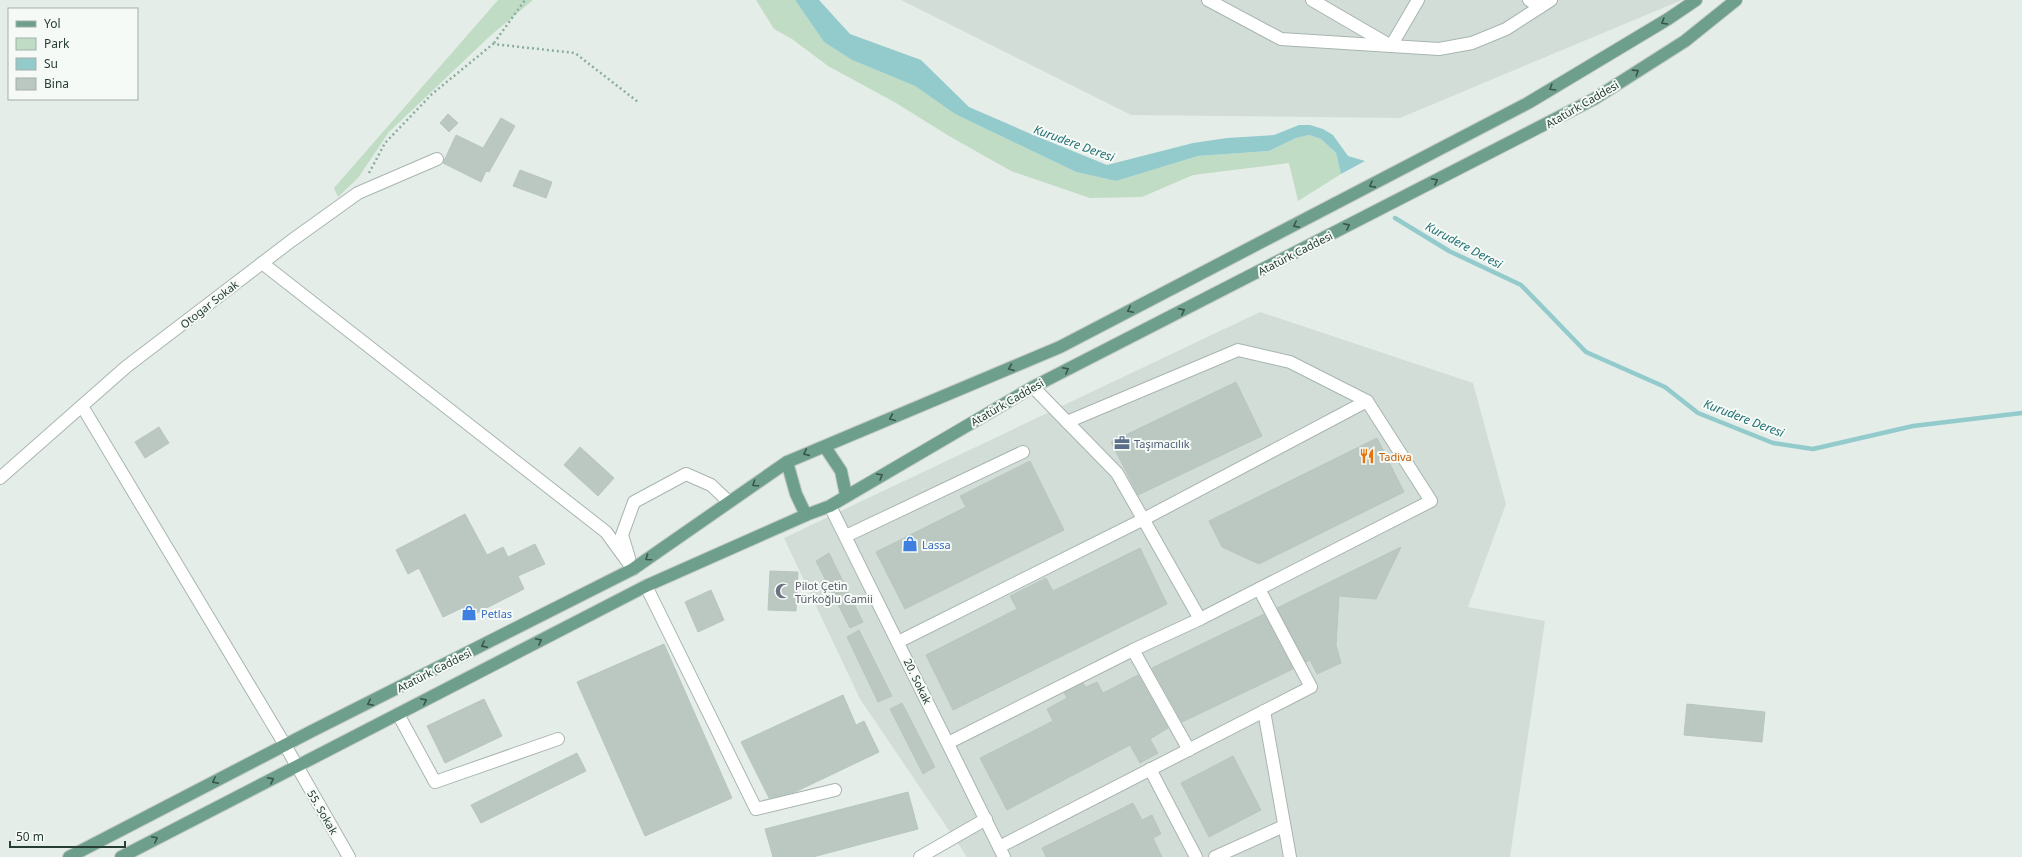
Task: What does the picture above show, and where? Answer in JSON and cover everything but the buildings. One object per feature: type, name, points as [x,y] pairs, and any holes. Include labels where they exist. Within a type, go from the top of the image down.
[{"type":"main road","points":[[846,495],[841,471],[825,447],[1060,347],[1389,177],[1528,103],[1668,19],[1696,0]]},
{"type":"main road","name":"Atatürk Caddesi","points":[[121,857],[646,586],[806,515],[830,506],[846,495],[1033,387],[1594,99],[1685,41],[1736,0]]},
{"type":"main road","name":"Atatürk Caddesi","points":[[69,857],[285,745],[633,569],[787,462],[810,451],[825,447]]},
{"type":"main road","points":[[787,462],[796,494],[806,515]]},
{"type":"street","points":[[1312,0],[1391,46]]},
{"type":"street","points":[[1391,46],[1418,0]]},
{"type":"street","points":[[1529,0],[1543,3]]},
{"type":"street","points":[[1215,2],[1281,39],[1439,49],[1472,43],[1506,29],[1543,3],[1551,0]]},
{"type":"street","name":"Otogar Sokak","points":[[0,478],[126,367],[262,263],[358,193],[436,159]]},
{"type":"street","points":[[262,263],[606,532],[633,569]]},
{"type":"street","points":[[948,743],[1133,650],[1200,619],[1431,501],[1367,401],[1290,362],[1238,350],[1067,422]]},
{"type":"street","points":[[1033,387],[1117,473],[1200,619]]},
{"type":"street","points":[[898,642],[1144,519],[1367,401]]},
{"type":"street","name":"55. Sokak","points":[[82,406],[285,745],[349,857]]},
{"type":"street","points":[[846,536],[1023,452]]},
{"type":"street","points":[[633,569],[622,535],[634,502],[686,474],[711,485],[729,502]]},
{"type":"street","name":"20. Sokak","points":[[830,506],[1002,852]]},
{"type":"street","points":[[646,586],[756,809],[835,790]]},
{"type":"street","points":[[1002,852],[1150,769],[1311,687],[1259,589]]},
{"type":"street","points":[[1133,650],[1189,750]]},
{"type":"street","points":[[1264,711],[1290,857]]},
{"type":"street","points":[[398,714],[435,782],[558,739]]},
{"type":"street","points":[[1150,769],[1196,857]]},
{"type":"street","points":[[920,857],[986,819]]},
{"type":"street","points":[[1215,857],[1284,826]]},
{"type":"path","points":[[358,193],[385,143],[432,94],[493,44],[526,0]]},
{"type":"path","points":[[493,44],[575,53],[638,102]]},
{"type":"shaded area","points":[[901,0],[1682,0],[1400,118],[1131,115]]},
{"type":"shaded area","points":[[1260,312],[1473,383],[1506,504],[1468,607],[1545,621],[1510,857],[967,857],[860,699],[784,538]]},
{"type":"green space","points":[[498,0],[533,0],[490,36],[389,132],[358,178],[338,197],[334,188]]},
{"type":"green space","points":[[756,0],[795,0],[824,42],[852,60],[915,86],[955,114],[1076,172],[1116,181],[1198,156],[1269,151],[1296,138],[1309,135],[1321,139],[1336,153],[1341,174],[1298,201],[1289,163],[1193,175],[1142,197],[1090,198],[1011,171],[949,136],[896,103],[828,66],[792,39],[774,29]]},
{"type":"water","points":[[795,0],[819,0],[850,34],[921,60],[969,107],[1107,165],[1193,143],[1227,138],[1274,135],[1299,125],[1310,125],[1323,129],[1333,135],[1348,156],[1365,161],[1341,174],[1336,153],[1321,139],[1309,135],[1296,138],[1269,151],[1198,156],[1116,181],[1076,172],[955,114],[915,86],[852,60],[824,42]]},
{"type":"waterway","name":"Kurudere Deresi","points":[[1395,218],[1449,251],[1521,285],[1586,352],[1665,387],[1698,413],[1773,443],[1813,449],[1913,426],[2022,413]]},
{"type":"place","name":"Taşımacılık","points":[[1122,443]]},
{"type":"place","name":"Tadiva","points":[[1367,456]]},
{"type":"place","name":"Lassa","points":[[910,544]]},
{"type":"place","name":"Pilot Çetin Türkoğlu Camii","points":[[783,591]]},
{"type":"place","name":"Petlas","points":[[469,613]]}]
